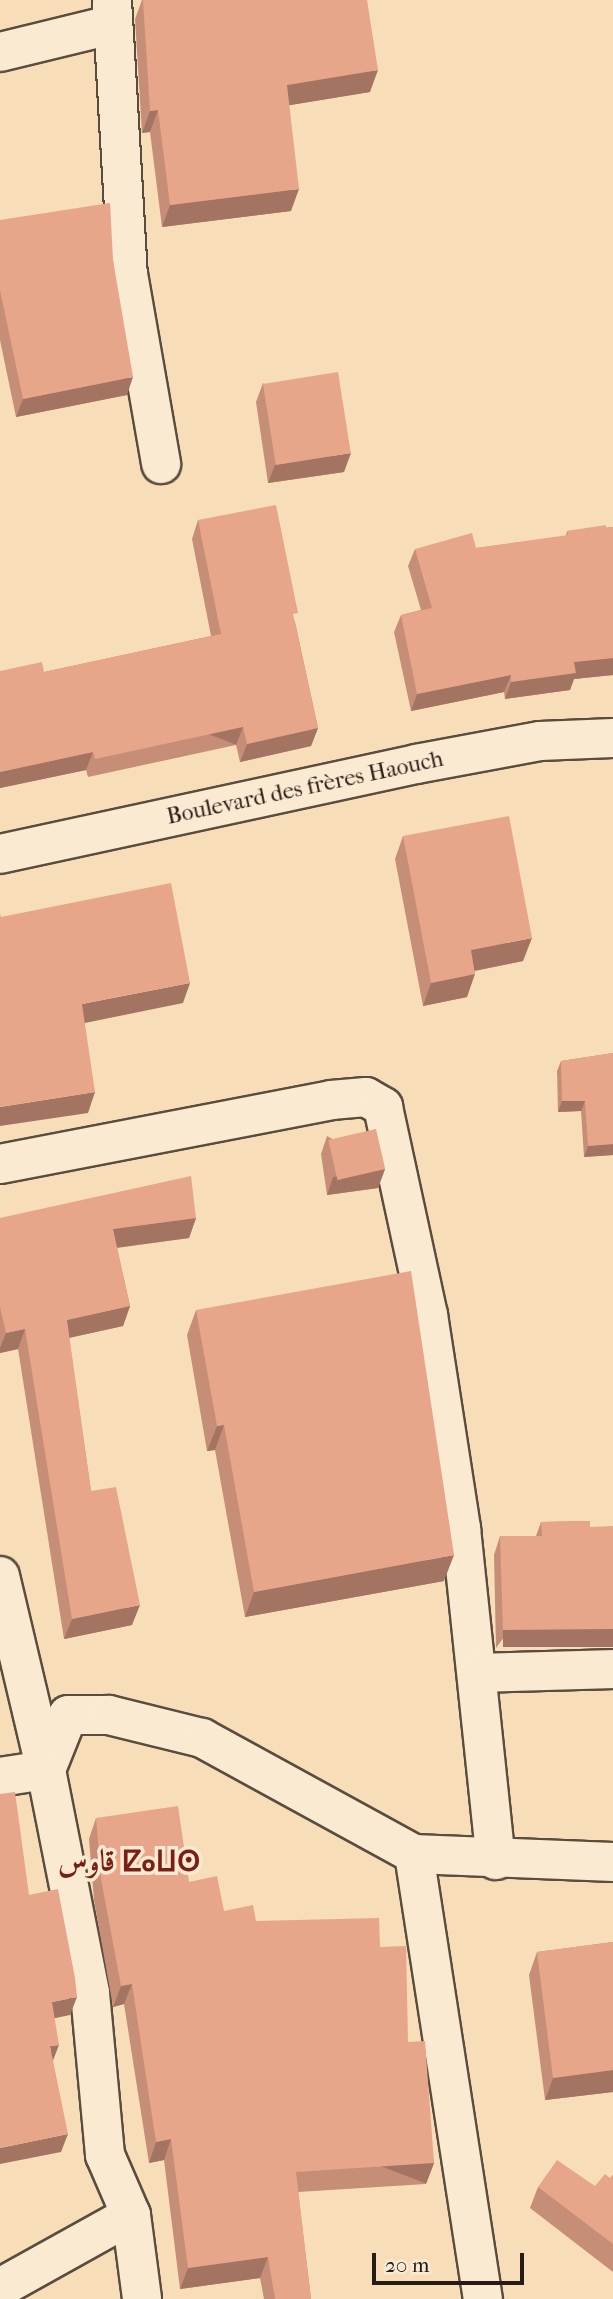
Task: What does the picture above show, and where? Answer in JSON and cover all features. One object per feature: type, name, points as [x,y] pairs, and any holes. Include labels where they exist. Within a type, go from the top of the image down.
[{"type":"street","points":[[0,52],[112,13],[128,274],[161,464]]},
{"type":"street","name":"Boulevard des frères Haouch","points":[[0,854],[429,762],[540,741],[613,738]]},
{"type":"street","points":[[0,1164],[343,1099],[366,1097],[383,1107],[428,1315],[479,1673],[496,1860]]},
{"type":"street","points":[[0,1576],[46,1770],[90,1993],[105,2155],[131,2215],[142,2299]]},
{"type":"street","points":[[479,1673],[613,1669]]},
{"type":"street","points":[[46,1770],[68,1715],[141,1720],[202,1738],[414,1854],[496,1860],[613,1862]]},
{"type":"street","points":[[0,1776],[46,1770]]},
{"type":"street","points":[[414,1854],[483,2299]]},
{"type":"street","points":[[0,2288],[131,2215]]},
{"type":"building","points":[[143,0],[367,0],[378,70],[287,85],[299,189],[170,205],[158,110],[150,111]]},
{"type":"building","points":[[110,203],[113,260],[133,377],[23,399],[0,290],[0,220]]},
{"type":"building","points":[[338,372],[351,453],[276,465],[263,384]]},
{"type":"building","points":[[276,505],[298,613],[293,614],[318,728],[247,744],[243,727],[95,759],[93,752],[0,772],[0,671],[42,662],[44,672],[221,634],[198,520]]},
{"type":"building","points":[[606,525],[606,528],[613,527],[613,658],[574,662],[576,673],[511,682],[511,675],[417,694],[401,615],[432,608],[415,549],[472,533],[476,548],[568,535],[567,531]]},
{"type":"building","points":[[509,816],[532,938],[471,950],[475,974],[431,983],[403,836]]},
{"type":"building","points":[[171,883],[190,983],[82,1004],[95,1092],[0,1107],[0,914],[1,917]]},
{"type":"building","points":[[613,1053],[613,1144],[588,1146],[585,1101],[562,1101],[561,1061]]},
{"type":"building","points":[[376,1129],[385,1169],[337,1180],[328,1140]]},
{"type":"building","points":[[191,1176],[196,1218],[113,1229],[130,1306],[67,1320],[91,1491],[116,1487],[140,1605],[72,1619],[25,1329],[6,1333],[0,1307],[0,1218]]},
{"type":"building","points":[[411,1271],[454,1555],[254,1592],[224,1425],[217,1426],[196,1310]]},
{"type":"building","points":[[590,1521],[590,1527],[613,1526],[613,1629],[503,1630],[500,1536],[542,1536],[541,1522]]},
{"type":"building","points":[[15,1792],[29,1895],[58,1889],[77,1997],[52,2002],[59,2045],[50,2046],[68,2134],[0,2148],[0,1794]]},
{"type":"building","points":[[178,1806],[189,1882],[217,1876],[224,1911],[253,1905],[256,1921],[379,1918],[380,1947],[406,1946],[408,2042],[425,2041],[434,2163],[296,2172],[311,2299],[275,2299],[268,2257],[188,2268],[171,2139],[156,2142],[132,1984],[121,1986],[101,1879],[96,1818]]},
{"type":"building","points":[[613,1942],[613,2070],[553,2078],[537,1952]]},
{"type":"building","points":[[557,2160],[595,2186],[605,2174],[610,2178],[613,2175],[613,2244],[538,2187]]},
{"type":"district","name":"قاوس ⵇⴰⵡⵙ","points":[[129,1862]]}]
